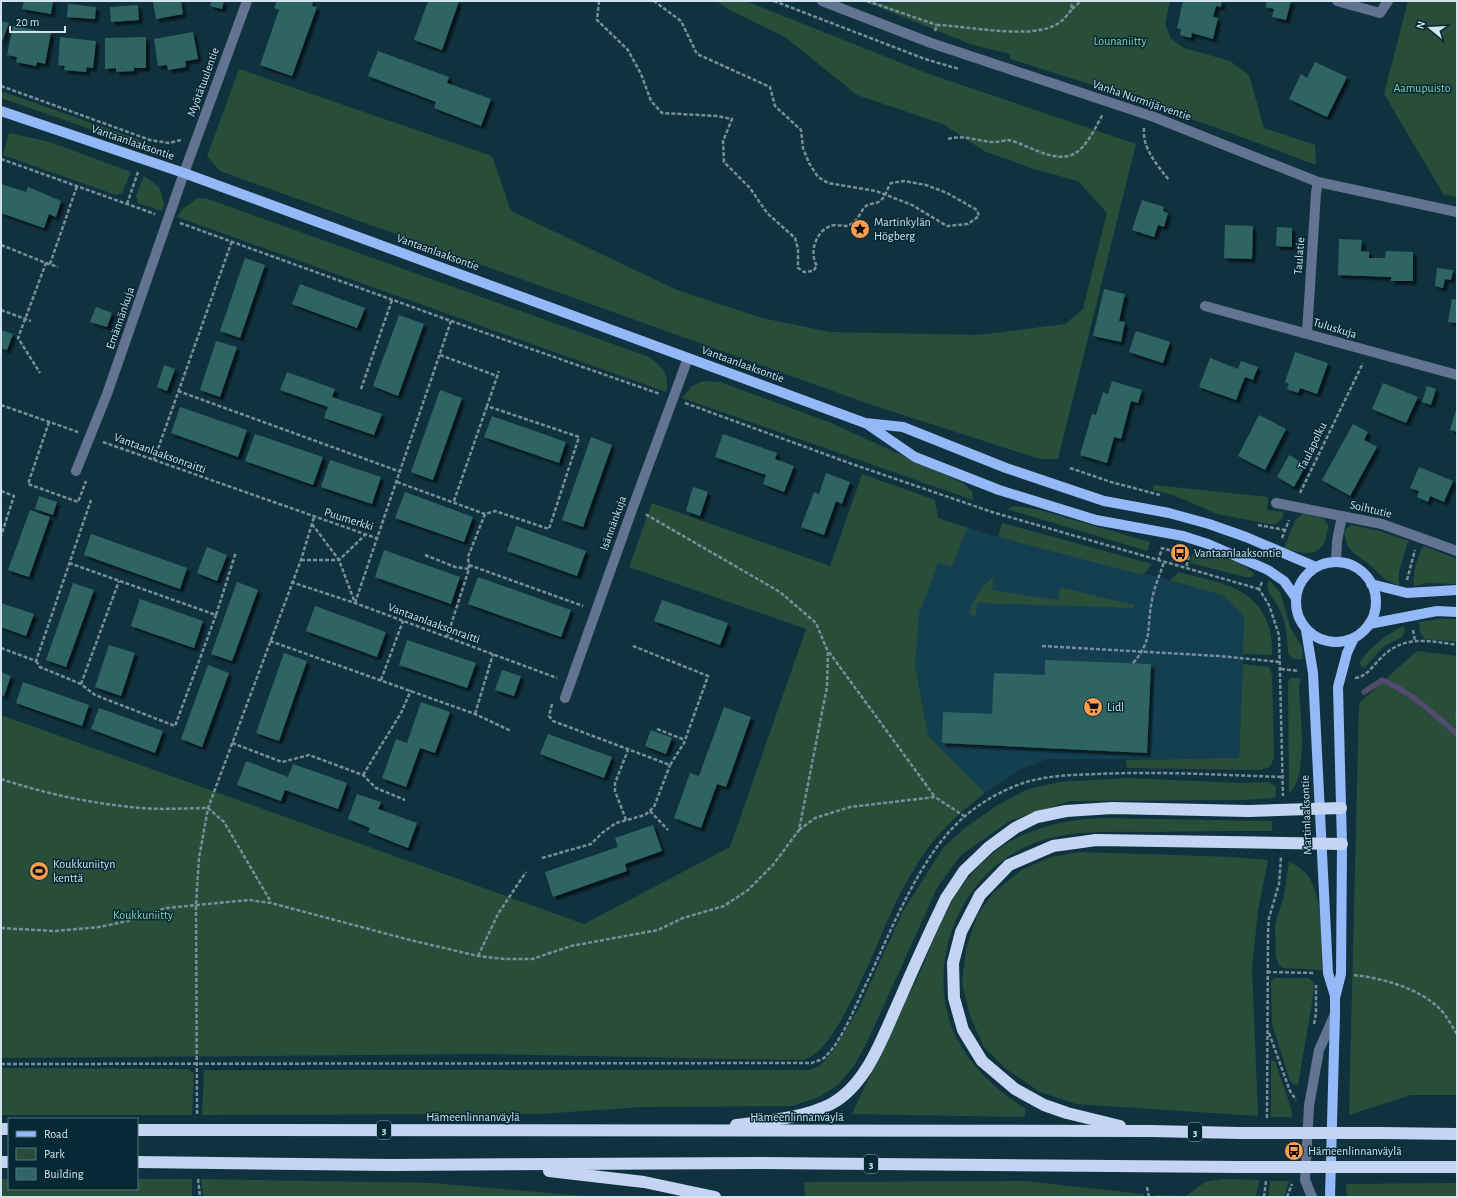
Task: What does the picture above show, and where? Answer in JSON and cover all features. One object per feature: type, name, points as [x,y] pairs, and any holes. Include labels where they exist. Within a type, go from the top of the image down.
[{"type":"highway","points":[[697,1131],[781,1119],[830,1105],[843,1097],[866,1069],[935,921],[964,871],[989,847],[1037,817],[1082,810],[1112,808],[1249,811],[1341,808]]},
{"type":"highway","points":[[1151,1131],[1100,1122],[1044,1105],[1015,1089],[982,1061],[963,1030],[954,998],[953,963],[961,932],[980,895],[1009,865],[1053,846],[1096,840],[1342,844]]},
{"type":"highway","name":"Hämeenlinnanväylä","points":[[138,1130],[1151,1131],[1239,1134],[1457,1134]]},
{"type":"highway","name":"3","points":[[138,1162],[502,1165],[758,1163],[1240,1167],[1457,1167]]},
{"type":"highway","points":[[502,1165],[644,1182],[716,1197]]},
{"type":"main road","name":"Vantaanlaaksontie","points":[[1,111],[184,173],[865,423],[915,457],[999,490],[1096,520],[1183,536],[1208,544],[1268,570],[1284,581],[1296,598]]},
{"type":"main road","name":"Vantaanlaaksontie","points":[[865,423],[903,427],[1006,468],[1063,488],[1104,501],[1169,512],[1246,536],[1316,567]]},
{"type":"main road","points":[[1336,562],[1357,568],[1365,575],[1371,584],[1376,605],[1374,615],[1369,624],[1354,638],[1342,642],[1329,642],[1317,638],[1306,630],[1296,609],[1296,598],[1303,580],[1316,567],[1336,562]]},
{"type":"main road","points":[[1371,584],[1407,593],[1457,590]]},
{"type":"main road","points":[[1369,624],[1437,611],[1457,612]]},
{"type":"main road","name":"Martinlaaksontie","points":[[1306,630],[1313,673],[1320,844],[1328,973],[1335,998]]},
{"type":"main road","name":"Martinlaaksontie","points":[[1330,1197],[1335,998],[1341,974],[1342,844],[1338,687],[1347,653],[1354,638]]},
{"type":"street","name":"Myötätuulentie","points":[[184,173],[247,1]]},
{"type":"street","name":"Vanha Nurmijärventie","points":[[822,1],[931,43],[1148,114],[1318,182],[1457,212]]},
{"type":"street","points":[[1337,1],[1380,13],[1388,1]]},
{"type":"street","name":"Emännänkuja","points":[[76,471],[90,437],[184,173]]},
{"type":"street","name":"Taulatie","points":[[1307,333],[1318,182]]},
{"type":"street","name":"Tuluskuja","points":[[1205,306],[1307,333],[1368,352],[1457,375]]},
{"type":"street","name":"Isännänkuja","points":[[565,698],[672,398],[688,358]]},
{"type":"street","name":"Soihtutie","points":[[1276,503],[1294,505],[1382,524],[1457,551]]},
{"type":"street","points":[[1336,562],[1337,541],[1342,516]]},
{"type":"street","points":[[1312,1197],[1305,1180],[1309,1106],[1319,1050],[1335,1014]]},
{"type":"path","points":[[599,1],[597,20],[628,50],[641,74],[651,100],[662,113],[717,116],[732,119],[723,140],[724,162],[750,188],[768,213],[795,238],[798,249],[798,268],[804,272],[813,271],[817,266],[812,259],[812,251],[817,239],[824,230],[835,225],[845,226],[853,224],[866,205],[880,202],[885,195],[891,183],[904,181],[926,185],[948,193],[977,210],[979,216],[968,224],[947,226],[912,205],[885,195],[876,191],[828,183],[818,177],[809,163],[804,148],[801,130],[775,106],[770,86],[697,54],[681,20],[654,1]]},
{"type":"path","points":[[867,1],[937,25],[1003,31],[1040,31],[1058,24],[1081,1]]},
{"type":"path","points":[[1071,1],[1072,9]]},
{"type":"path","points":[[925,59],[937,25]]},
{"type":"path","points":[[1,86],[150,140],[169,143],[185,139]]},
{"type":"path","points":[[948,139],[958,136],[997,142],[1007,140],[1052,155],[1066,156],[1081,149],[1104,113]]},
{"type":"path","points":[[1148,114],[1143,137],[1154,161],[1169,180]]},
{"type":"path","points":[[1,159],[392,300],[672,398],[844,462],[992,512],[1259,589],[1269,605],[1279,635],[1281,669],[1283,810]]},
{"type":"path","points":[[50,264],[77,186]]},
{"type":"path","points":[[154,460],[232,242]]},
{"type":"path","points":[[1,245],[58,267]]},
{"type":"path","points":[[40,373],[18,338],[46,262]]},
{"type":"path","points":[[360,389],[392,300]]},
{"type":"path","points":[[1,310],[31,321]]},
{"type":"path","name":"Puumerkki","points":[[197,1114],[198,1065],[196,904],[199,858],[208,808],[300,560],[314,517],[376,538],[397,482],[451,321]]},
{"type":"path","name":"Taulapolku","points":[[1277,551],[1294,505],[1368,352]]},
{"type":"path","points":[[440,355],[498,376]]},
{"type":"path","points":[[454,501],[500,371]]},
{"type":"path","points":[[178,391],[400,472]]},
{"type":"path","name":"Vantaanlaaksonraitti","points":[[1,405],[314,517]]},
{"type":"path","points":[[397,482],[454,501],[485,514],[495,510],[549,530],[579,436],[487,406]]},
{"type":"path","points":[[1070,468],[1111,482],[1160,495]]},
{"type":"path","points":[[1,491],[14,496],[1,536]]},
{"type":"path","points":[[36,661],[91,500]]},
{"type":"path","points":[[633,507],[780,592],[816,623],[828,652],[935,797],[964,816]]},
{"type":"path","points":[[447,637],[469,569],[468,557],[485,514]]},
{"type":"path","points":[[312,524],[339,560],[355,603]]},
{"type":"path","points":[[300,560],[339,560],[365,535]]},
{"type":"path","points":[[355,603],[376,538]]},
{"type":"path","points":[[1158,560],[1162,548],[1189,556],[1186,568]]},
{"type":"path","points":[[1,648],[36,661],[40,667],[81,684],[95,695],[175,726],[216,615],[236,552]]},
{"type":"path","points":[[425,556],[455,568],[469,569]]},
{"type":"path","points":[[1133,664],[1143,652],[1149,633],[1151,601],[1164,562]]},
{"type":"path","points":[[69,563],[216,615]]},
{"type":"path","points":[[469,565],[585,607]]},
{"type":"path","points":[[1259,589],[1268,570]]},
{"type":"path","points":[[81,684],[119,581]]},
{"type":"path","name":"Vantaanlaaksonraitti","points":[[291,582],[355,603],[571,682]]},
{"type":"path","points":[[381,680],[403,621]]},
{"type":"path","points":[[270,641],[411,690],[475,714],[511,731]]},
{"type":"path","points":[[1340,677],[1359,678],[1369,671],[1390,649],[1402,643],[1443,643],[1457,645]]},
{"type":"path","points":[[542,858],[591,844],[602,833],[616,823],[645,815],[650,811],[654,807],[670,766],[685,740],[708,676],[633,646]]},
{"type":"path","points":[[1042,646],[1280,662]]},
{"type":"path","points":[[799,830],[827,688],[828,652]]},
{"type":"path","points":[[475,714],[493,654]]},
{"type":"path","points":[[1281,669],[1313,673]]},
{"type":"path","points":[[363,775],[401,713],[411,690]]},
{"type":"path","points":[[553,700],[549,716],[553,721],[670,766]]},
{"type":"path","points":[[1457,711],[1457,718]]},
{"type":"path","points":[[657,729],[685,740]]},
{"type":"path","points":[[232,743],[282,762],[309,755],[363,775],[376,788],[405,800]]},
{"type":"path","points":[[626,820],[615,791],[615,783],[628,750]]},
{"type":"path","points":[[1,779],[26,787],[101,803],[142,808],[208,808],[224,822],[271,903]]},
{"type":"path","points":[[1,928],[55,931],[99,927],[128,921],[166,908],[249,900],[271,903],[410,940],[478,956],[504,959],[532,959],[571,946],[658,930],[683,918],[724,906],[748,890],[773,864],[799,830],[816,818],[850,807],[935,797]]},
{"type":"path","points":[[650,811],[668,830]]},
{"type":"path","points":[[1267,1126],[1267,972],[1269,918],[1279,884],[1282,843]]},
{"type":"path","points":[[478,956],[498,914],[526,872]]},
{"type":"path","points":[[1,1064],[198,1065],[812,1063],[825,1058],[835,1045],[851,1015],[906,898]]},
{"type":"path","points":[[1267,972],[1328,973]]},
{"type":"path","points":[[1341,974],[1368,977],[1395,985],[1419,995],[1440,1009],[1457,1034]]},
{"type":"path","points":[[1268,1031],[1290,1091],[1298,1103]]},
{"type":"path","points":[[1264,1197],[1266,1173]]},
{"type":"path","points":[[1287,1197],[1294,1178]]},
{"type":"path","points":[[198,1179],[200,1197]]},
{"type":"path","points":[[1147,1187],[1149,1197]]},
{"type":"shaded area","points":[[938,518],[998,537],[1170,580],[1224,596],[1245,616],[1239,759],[1048,759],[1023,768],[985,793],[928,735],[915,666],[902,619]]},
{"type":"green space","points":[[716,1],[746,1],[929,74],[1136,144],[1058,459],[1040,459],[872,405],[220,171],[207,156],[239,69],[492,156],[511,211],[677,290],[762,318],[830,332],[978,335],[1065,324],[1083,309],[1107,213],[1078,181],[1034,169],[984,151],[943,124],[857,95],[785,37],[728,9]]},
{"type":"green space","name":"Lounaniitty","points":[[863,1],[890,4],[882,1],[1170,1],[1165,24],[1171,39],[1184,48],[1230,61],[1249,75],[1264,128],[1315,145],[1316,165],[1164,109],[1010,59],[1010,54],[973,45]]},
{"type":"green space","name":"Aamupuisto","points":[[1408,1],[1457,1],[1457,197],[1444,195],[1384,94]]},
{"type":"green space","points":[[1,91],[140,140],[139,146],[1,98]]},
{"type":"green space","points":[[9,133],[50,142],[131,172],[122,193],[116,195],[3,155]]},
{"type":"green space","points":[[144,176],[159,187],[164,203],[162,211],[138,203],[136,196]]},
{"type":"green space","points":[[198,198],[208,199],[649,357],[662,368],[666,376],[666,392],[177,217],[184,208]]},
{"type":"green space","points":[[703,381],[720,382],[831,423],[963,483],[972,491],[973,500],[682,398],[692,386]]},
{"type":"green space","name":"Koukkuniitty","points":[[862,474],[935,500],[938,518],[967,528],[952,567],[938,563],[919,614],[915,666],[928,735],[985,793],[950,823],[921,858],[900,894],[848,1007],[823,1047],[810,1057],[792,1060],[485,1054],[1,1058],[1,715],[584,924],[730,847],[806,629],[629,567],[652,503],[830,566]]},
{"type":"green space","points":[[1154,485],[1268,497],[1267,510],[1283,512],[1283,518],[1275,524],[1269,524],[1217,514],[1173,495],[1153,490]]},
{"type":"green space","points":[[1014,506],[1040,510],[1150,542],[1147,551],[1007,509]]},
{"type":"green space","points":[[1303,514],[1323,518],[1328,525],[1324,543],[1315,552],[1302,553],[1284,548],[1295,520]]},
{"type":"green space","points":[[1002,523],[1152,564],[1143,575],[998,537]]},
{"type":"green space","points":[[1352,525],[1379,531],[1408,541],[1399,572],[1399,586],[1386,580],[1348,547],[1344,533],[1347,528]]},
{"type":"green space","points":[[1424,546],[1457,559],[1457,584],[1428,583],[1414,586],[1415,567],[1421,549]]},
{"type":"green space","points":[[1192,554],[1225,558],[1241,564],[1254,574],[1252,577],[1245,577],[1190,563]]},
{"type":"green space","points":[[1179,572],[1222,583],[1235,588],[1246,595],[1256,604],[1264,616],[1272,640],[1272,655],[1243,654],[1244,616],[1224,596],[1170,580]]},
{"type":"green space","points":[[994,577],[992,590],[1058,600],[1060,587],[1134,605],[1134,608],[977,603],[976,617],[969,614],[978,593],[985,584]]},
{"type":"green space","points":[[1269,580],[1280,592],[1290,627],[1302,647],[1303,659],[1294,659],[1288,654],[1284,621],[1278,606],[1269,592]]},
{"type":"green space","points":[[1440,619],[1457,619],[1457,642],[1425,639],[1420,632],[1419,622]]},
{"type":"green space","points":[[1404,626],[1405,630],[1402,637],[1384,646],[1364,668],[1359,663],[1368,651],[1391,633]]},
{"type":"green space","points":[[1417,651],[1457,656],[1457,1095],[1411,1095],[1349,1115],[1359,703]]},
{"type":"green space","points":[[1243,664],[1269,667],[1272,675],[1274,758],[1270,767],[1259,770],[1127,768],[1126,760],[1239,758]]},
{"type":"green space","points":[[1291,678],[1301,678],[1299,687],[1302,743],[1299,773],[1295,785],[1289,793],[1288,682]]},
{"type":"green space","points":[[1128,778],[1240,783],[1269,782],[1276,787],[1275,798],[1241,800],[1071,801],[1011,820],[961,855],[938,886],[868,1040],[854,1066],[838,1085],[819,1097],[792,1106],[643,1107],[539,1114],[202,1115],[204,1070],[810,1070],[821,1065],[833,1051],[859,1008],[903,911],[943,848],[966,827],[996,806],[1028,789],[1060,782]]},
{"type":"green space","points":[[1102,818],[1272,821],[1272,831],[1080,833],[1053,837],[1040,841],[1014,853],[992,869],[973,890],[959,914],[949,939],[944,967],[944,995],[950,1022],[955,1036],[962,1048],[980,1072],[1002,1092],[1026,1109],[1024,1117],[852,1114],[920,972],[950,905],[964,884],[979,866],[995,851],[1013,840],[1033,831],[1054,824]]},
{"type":"green space","points":[[1080,852],[1234,857],[1268,860],[1258,911],[1252,967],[1258,1116],[1076,1104],[1040,1092],[1006,1069],[984,1047],[970,1016],[962,983],[966,949],[977,916],[993,893],[1023,869],[1051,857]]},
{"type":"green space","points":[[1289,861],[1301,869],[1310,879],[1318,900],[1321,923],[1322,970],[1284,968],[1279,965],[1276,957],[1275,924],[1284,896]]},
{"type":"green space","points":[[1274,978],[1309,978],[1314,983],[1298,1085],[1293,1084],[1290,1081],[1272,1024],[1271,982]]},
{"type":"green space","points":[[1271,1061],[1275,1061],[1291,1108],[1292,1117],[1271,1117]]},
{"type":"green space","points":[[1,1068],[187,1069],[194,1073],[192,1115],[1,1115]]},
{"type":"green space","points":[[1,1179],[8,1179],[8,1190],[138,1190],[138,1179],[192,1179],[192,1197],[1,1197]]},
{"type":"green space","points":[[201,1179],[431,1183],[597,1197],[203,1197]]},
{"type":"green space","points":[[1224,1179],[1259,1180],[1256,1197],[1157,1197],[1155,1195],[1186,1196],[1205,1182]]},
{"type":"green space","points":[[1024,1181],[1144,1194],[1144,1197],[805,1197],[804,1182]]},
{"type":"green space","points":[[1270,1181],[1289,1181],[1284,1197],[1268,1197]]},
{"type":"green space","points":[[1457,1183],[1457,1197],[1347,1197],[1346,1184]]},
{"type":"building","points":[[24,1],[53,1],[51,14],[22,9]]},
{"type":"building","points":[[181,1],[183,14],[156,19],[153,2]]},
{"type":"building","points":[[212,1],[224,1],[222,9],[210,6]]},
{"type":"building","points":[[277,1],[313,1],[312,6],[317,7],[292,76],[260,65],[279,10],[274,8]]},
{"type":"building","points":[[428,1],[459,1],[442,50],[414,40]]},
{"type":"building","points":[[1183,1],[1222,1],[1221,7],[1216,6],[1213,17],[1218,18],[1213,39],[1192,33],[1191,38],[1180,35],[1181,29],[1177,28]]},
{"type":"building","points":[[1267,1],[1291,1],[1286,20],[1272,17],[1274,9],[1265,7]]},
{"type":"building","points":[[68,4],[96,7],[95,19],[67,17]]},
{"type":"building","points":[[138,5],[139,20],[111,22],[110,7]]},
{"type":"building","points":[[1,21],[9,23],[1,44]]},
{"type":"building","points":[[13,26],[51,33],[45,64],[37,62],[36,66],[16,62],[17,57],[7,55]]},
{"type":"building","points":[[193,32],[198,59],[185,61],[186,67],[168,70],[167,65],[158,66],[154,39]]},
{"type":"building","points":[[60,37],[96,41],[93,68],[87,67],[86,72],[64,70],[65,66],[58,65]]},
{"type":"building","points":[[146,37],[146,68],[134,68],[134,71],[116,72],[116,68],[105,69],[105,38]]},
{"type":"building","points":[[378,51],[449,77],[447,83],[491,99],[481,126],[434,108],[436,102],[368,76]]},
{"type":"building","points":[[1315,62],[1347,77],[1327,117],[1289,99],[1301,74],[1307,78]]},
{"type":"building","points":[[1,184],[26,192],[28,187],[61,201],[56,217],[49,214],[44,228],[1,213]]},
{"type":"building","points":[[1142,200],[1164,207],[1163,211],[1168,213],[1164,227],[1158,225],[1154,237],[1132,230]]},
{"type":"building","points":[[1225,225],[1253,226],[1252,259],[1224,258]]},
{"type":"building","points":[[1277,227],[1292,228],[1292,247],[1276,246]]},
{"type":"building","points":[[1339,239],[1362,240],[1361,251],[1369,252],[1369,258],[1385,258],[1386,251],[1413,252],[1413,281],[1391,281],[1391,277],[1338,275]]},
{"type":"building","points":[[245,258],[265,265],[240,338],[220,331]]},
{"type":"building","points":[[1437,268],[1453,270],[1451,280],[1445,279],[1443,288],[1435,286]]},
{"type":"building","points":[[300,284],[365,308],[357,328],[292,304]]},
{"type":"building","points":[[1104,289],[1125,294],[1119,321],[1125,322],[1121,342],[1093,336]]},
{"type":"building","points":[[1452,299],[1457,300],[1457,323],[1448,322]]},
{"type":"building","points":[[96,307],[112,313],[107,327],[90,322]]},
{"type":"building","points":[[399,315],[424,324],[398,396],[373,386]]},
{"type":"building","points":[[1,330],[13,334],[7,350],[1,348]]},
{"type":"building","points":[[1136,331],[1170,342],[1163,363],[1129,352]]},
{"type":"building","points":[[216,341],[237,347],[220,397],[200,390]]},
{"type":"building","points":[[1295,352],[1328,363],[1317,394],[1300,388],[1298,393],[1287,389],[1289,384],[1285,382]]},
{"type":"building","points":[[1210,358],[1238,369],[1241,361],[1258,367],[1253,380],[1245,377],[1236,400],[1199,387]]},
{"type":"building","points":[[164,365],[175,369],[167,391],[157,387]]},
{"type":"building","points":[[287,372],[335,389],[332,397],[382,414],[374,435],[324,418],[328,407],[280,390]]},
{"type":"building","points":[[1112,381],[1142,390],[1138,403],[1131,401],[1121,439],[1114,437],[1107,463],[1080,455],[1092,414],[1096,415],[1103,392],[1108,394]]},
{"type":"building","points":[[1383,383],[1418,397],[1406,423],[1372,409]]},
{"type":"building","points":[[1427,386],[1436,389],[1431,405],[1422,402]]},
{"type":"building","points":[[440,390],[462,398],[433,480],[411,472]]},
{"type":"building","points":[[180,407],[247,430],[238,457],[171,433]]},
{"type":"building","points":[[1457,407],[1457,432],[1450,430]]},
{"type":"building","points":[[1259,415],[1286,429],[1265,470],[1238,456]]},
{"type":"building","points":[[492,416],[566,442],[559,463],[484,437]]},
{"type":"building","points":[[1353,424],[1368,432],[1364,440],[1377,447],[1350,496],[1322,480]]},
{"type":"building","points":[[255,434],[323,457],[313,485],[245,461]]},
{"type":"building","points":[[723,434],[777,453],[775,459],[794,466],[784,492],[763,484],[766,475],[715,457]]},
{"type":"building","points":[[591,437],[612,445],[583,527],[562,520]]},
{"type":"building","points":[[1289,455],[1306,465],[1294,487],[1277,477]]},
{"type":"building","points":[[330,460],[381,477],[372,504],[321,487]]},
{"type":"building","points":[[1419,467],[1453,481],[1444,502],[1430,496],[1428,502],[1417,497],[1419,491],[1410,488]]},
{"type":"building","points":[[826,473],[850,482],[842,504],[836,501],[824,535],[801,527],[814,492],[819,494]]},
{"type":"building","points":[[693,487],[708,492],[700,516],[686,511]]},
{"type":"building","points":[[405,492],[473,517],[464,542],[395,518]]},
{"type":"building","points":[[39,496],[57,502],[53,515],[35,509]]},
{"type":"building","points":[[30,510],[50,517],[29,577],[8,570]]},
{"type":"building","points":[[516,526],[586,551],[577,576],[507,551]]},
{"type":"building","points":[[91,534],[187,568],[180,589],[84,555]]},
{"type":"building","points":[[207,547],[227,555],[217,581],[197,573]]},
{"type":"building","points":[[384,550],[460,577],[451,604],[375,577]]},
{"type":"building","points":[[1174,552],[1185,556],[1184,560],[1172,557]]},
{"type":"building","points":[[478,577],[571,610],[561,637],[468,604]]},
{"type":"building","points":[[237,582],[258,590],[232,661],[211,654]]},
{"type":"building","points":[[73,583],[94,590],[66,667],[46,660]]},
{"type":"building","points":[[140,599],[203,621],[194,648],[131,626]]},
{"type":"building","points":[[662,600],[728,623],[720,645],[654,621]]},
{"type":"building","points":[[1,603],[34,614],[26,636],[1,627]]},
{"type":"building","points":[[315,606],[386,632],[377,657],[306,631]]},
{"type":"building","points":[[407,640],[476,663],[467,688],[399,665]]},
{"type":"building","points":[[109,645],[135,653],[121,696],[95,687]]},
{"type":"building","points":[[284,653],[307,661],[279,741],[256,733]]},
{"type":"building","points":[[1045,660],[1151,664],[1147,753],[942,743],[943,712],[992,714],[994,673],[1045,675]]},
{"type":"building","points":[[208,665],[229,673],[202,747],[181,739]]},
{"type":"building","points":[[502,670],[521,676],[514,696],[495,690]]},
{"type":"building","points":[[1,672],[11,676],[4,696],[1,695]]},
{"type":"building","points":[[23,682],[89,705],[82,726],[16,703]]},
{"type":"building","points":[[421,702],[450,712],[435,753],[420,748],[406,787],[382,778],[396,739],[407,743]]},
{"type":"building","points":[[724,707],[751,717],[726,787],[717,784],[701,828],[674,818],[690,773],[699,776]]},
{"type":"building","points":[[99,708],[163,731],[155,753],[91,729]]},
{"type":"building","points":[[651,730],[672,738],[666,754],[645,746]]},
{"type":"building","points":[[548,734],[612,757],[604,778],[540,754]]},
{"type":"building","points":[[246,761],[288,777],[293,764],[347,783],[338,809],[285,790],[281,801],[237,785]]},
{"type":"building","points":[[357,794],[381,802],[378,809],[417,823],[408,848],[368,832],[370,828],[348,819]]},
{"type":"building","points":[[653,825],[662,851],[625,864],[627,871],[553,897],[545,872],[618,847],[615,838]]},
{"type":"waterway","points":[[1364,692],[1382,680],[1412,697],[1457,734]]},
{"type":"place","name":"Martinkylän Högberg","points":[[860,229]]},
{"type":"place","name":"Vantaanlaaksontie","points":[[1180,553]]},
{"type":"place","name":"Lidl","points":[[1093,707]]},
{"type":"place","name":"Koukkuniityn kenttä","points":[[39,871]]},
{"type":"place","name":"Hämeenlinnanväylä","points":[[1294,1151]]}]
